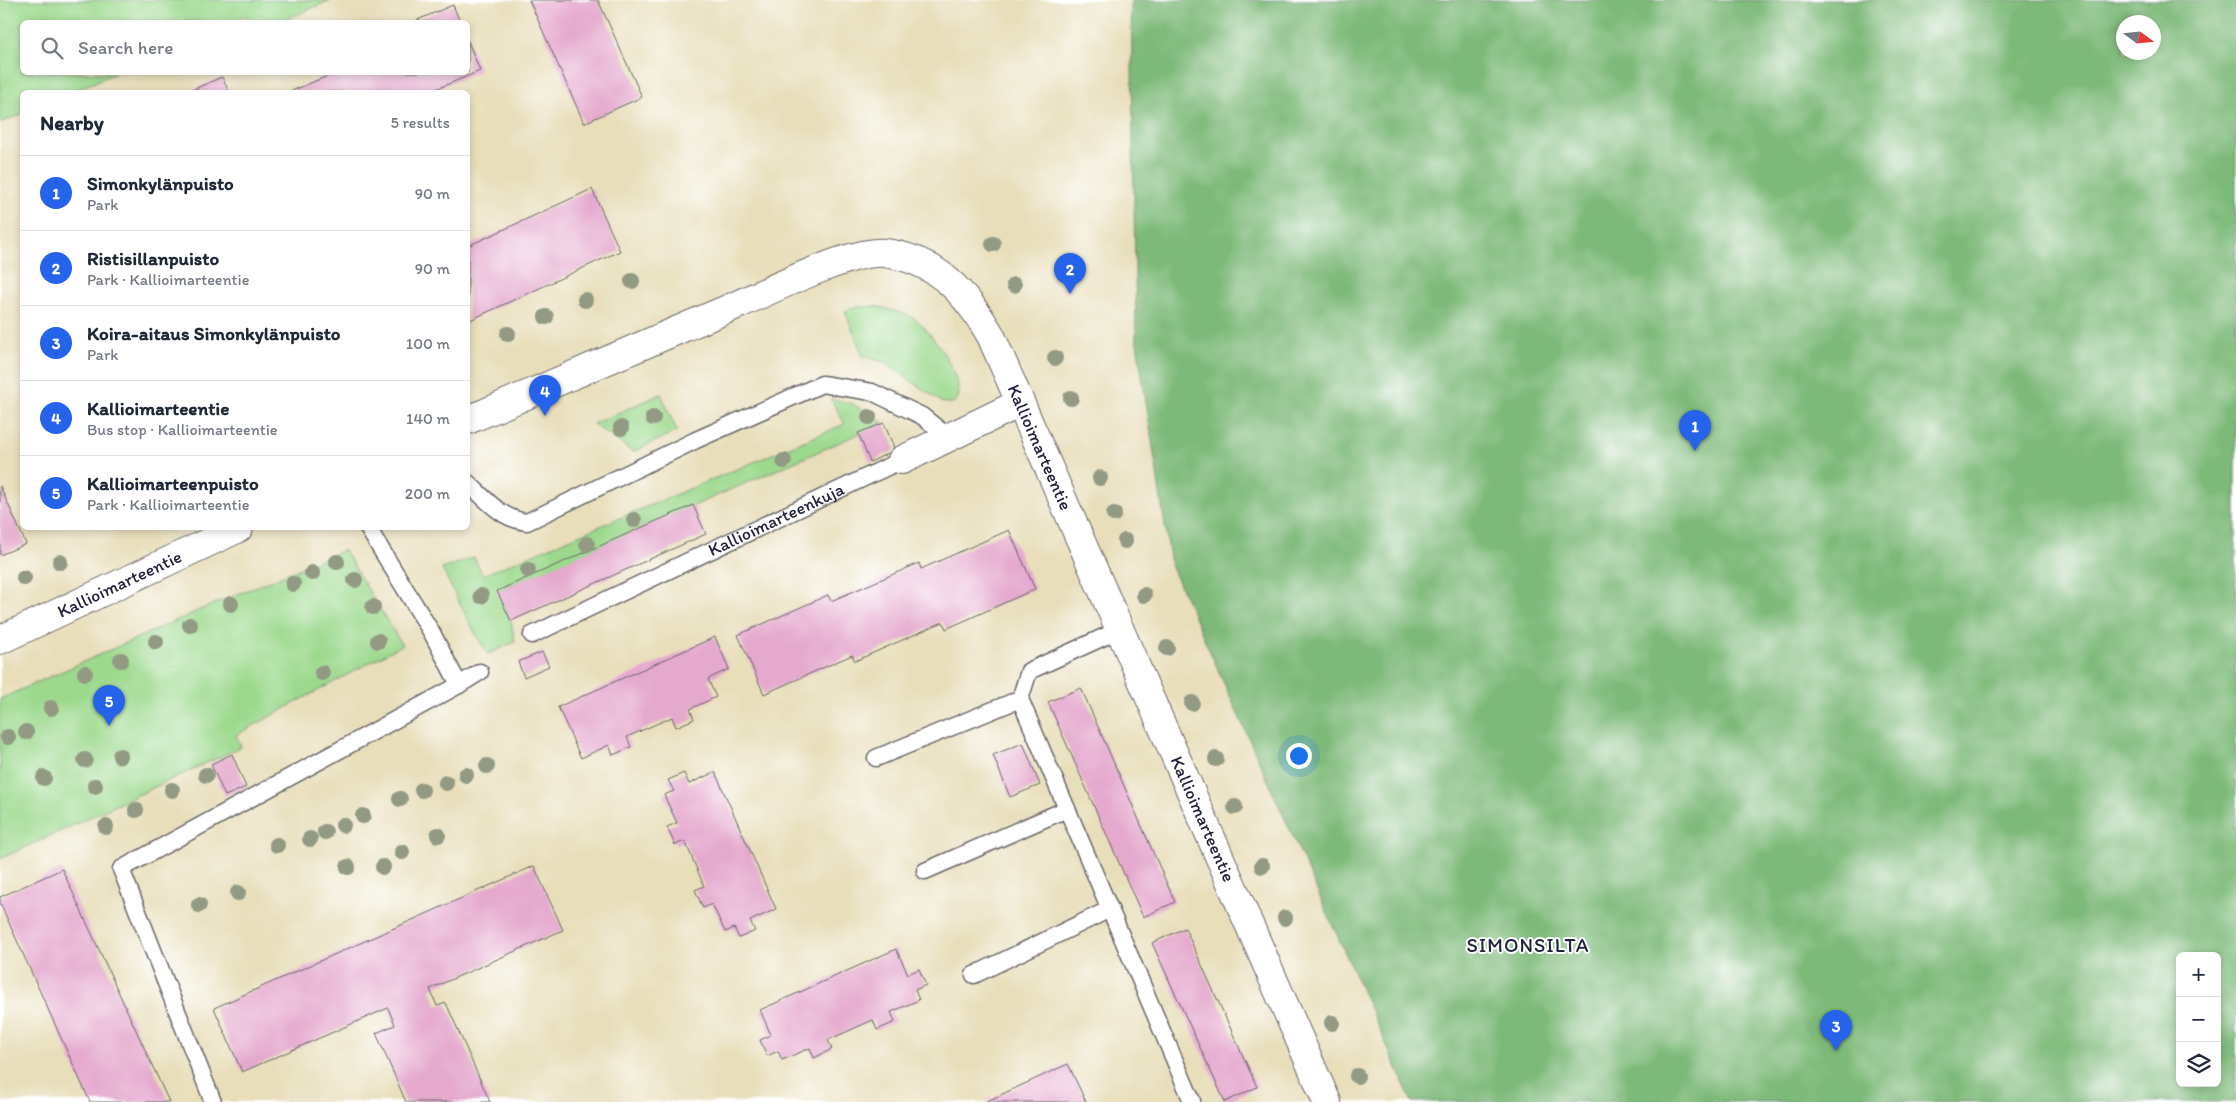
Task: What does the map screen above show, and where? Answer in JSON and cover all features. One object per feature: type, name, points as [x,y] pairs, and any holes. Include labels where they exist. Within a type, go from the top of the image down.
[{"type":"street","name":"Kallioimarteentie","points":[[470,419],[794,280],[864,255],[884,253],[926,265],[964,295],[991,336],[1327,1102]]},
{"type":"street","name":"Kallioimarteenkuja","points":[[902,460],[1020,403]]},
{"type":"street","name":"Kallioimarteentie","points":[[0,640],[235,530]]},
{"type":"lane","points":[[470,485],[504,516],[515,521],[526,522],[696,440],[822,384],[872,392],[922,416],[948,437]]},
{"type":"lane","name":"Kallioimarteenkuja","points":[[532,634],[902,460]]},
{"type":"lane","points":[[369,530],[432,633],[459,685]]},
{"type":"lane","points":[[1119,630],[1029,671],[1020,699],[1192,1101]]},
{"type":"lane","points":[[213,1102],[121,868],[480,672]]},
{"type":"lane","points":[[876,758],[1020,699]]},
{"type":"lane","points":[[924,872],[1067,809]]},
{"type":"lane","points":[[974,975],[1110,909]]},
{"type":"green space","points":[[0,0],[331,0],[285,20],[248,20],[246,15],[234,20],[20,20],[20,75],[111,75],[76,90],[20,90],[20,115],[0,123]]},
{"type":"green space","points":[[1131,0],[2236,0],[2236,1102],[1412,1102],[1171,565],[1136,337]]},
{"type":"green space","points":[[876,306],[910,316],[919,322],[939,346],[953,371],[959,392],[957,399],[952,403],[941,402],[886,363],[863,356],[845,311],[855,307]]},
{"type":"green space","points":[[661,394],[677,431],[633,452],[593,424]]},
{"type":"green space","points":[[831,399],[851,403],[884,423],[498,591],[511,621],[515,642],[488,654],[477,637],[442,569],[474,557],[483,575],[845,424]]},
{"type":"green space","points":[[344,550],[402,645],[236,735],[241,747],[0,859],[0,699],[202,609]]},
{"type":"building","points":[[529,0],[598,0],[642,97],[584,123]]},
{"type":"building","points":[[453,5],[459,20],[417,20]]},
{"type":"building","points":[[470,46],[480,71],[434,90],[294,90],[330,75],[470,75]]},
{"type":"building","points":[[222,77],[228,90],[192,90]]},
{"type":"building","points":[[592,189],[620,251],[470,320],[470,245]]},
{"type":"building","points":[[884,423],[895,450],[870,462],[858,433]]},
{"type":"building","points":[[0,486],[26,544],[0,555]]},
{"type":"building","points":[[693,505],[706,534],[511,621],[497,591]]},
{"type":"building","points":[[1009,530],[1035,589],[946,629],[943,622],[855,661],[852,655],[764,694],[738,635],[828,595],[831,601],[919,563],[921,569]]},
{"type":"building","points":[[715,637],[729,669],[708,679],[716,697],[690,709],[694,719],[676,727],[672,717],[627,737],[631,747],[613,755],[609,745],[581,758],[558,707]]},
{"type":"building","points":[[542,652],[549,666],[524,677],[518,662]]},
{"type":"building","points":[[1081,688],[1175,902],[1143,917],[1048,702]]},
{"type":"building","points":[[1023,743],[1040,785],[1010,797],[993,755]]},
{"type":"building","points":[[232,754],[246,787],[225,796],[211,764]]},
{"type":"building","points":[[715,772],[776,909],[750,921],[755,931],[739,938],[734,928],[725,932],[712,904],[703,908],[695,890],[704,886],[685,841],[675,845],[667,827],[677,823],[664,795],[674,791],[668,780],[684,773],[689,784]]},
{"type":"building","points":[[534,866],[563,930],[430,989],[437,1006],[446,1003],[490,1102],[406,1102],[376,1033],[395,1025],[388,1008],[242,1072],[214,1008]]},
{"type":"building","points":[[62,869],[169,1102],[90,1102],[0,903],[0,897]]},
{"type":"building","points":[[1185,928],[1257,1087],[1225,1102],[1152,943]]},
{"type":"building","points":[[896,949],[908,974],[919,969],[926,985],[915,990],[919,1000],[891,1012],[895,1022],[877,1030],[873,1020],[828,1040],[832,1049],[814,1058],[810,1048],[782,1060],[778,1051],[767,1056],[760,1040],[771,1035],[760,1010]]},
{"type":"building","points":[[1068,1064],[1086,1102],[985,1102]]},
{"type":"place","name":"Ristisillanpuisto","points":[[1070,294]]},
{"type":"place","name":"Kallioimarteentie","points":[[545,416]]},
{"type":"place","name":"Simonkylänpuisto","points":[[1695,451]]},
{"type":"place","name":"Kallioimarteenpuisto","points":[[109,726]]},
{"type":"place","name":"Koira-aitaus Simonkylänpuisto","points":[[1836,1051]]},
{"type":"district","name":"SIMONSILTA","points":[[1528,945]]}]
